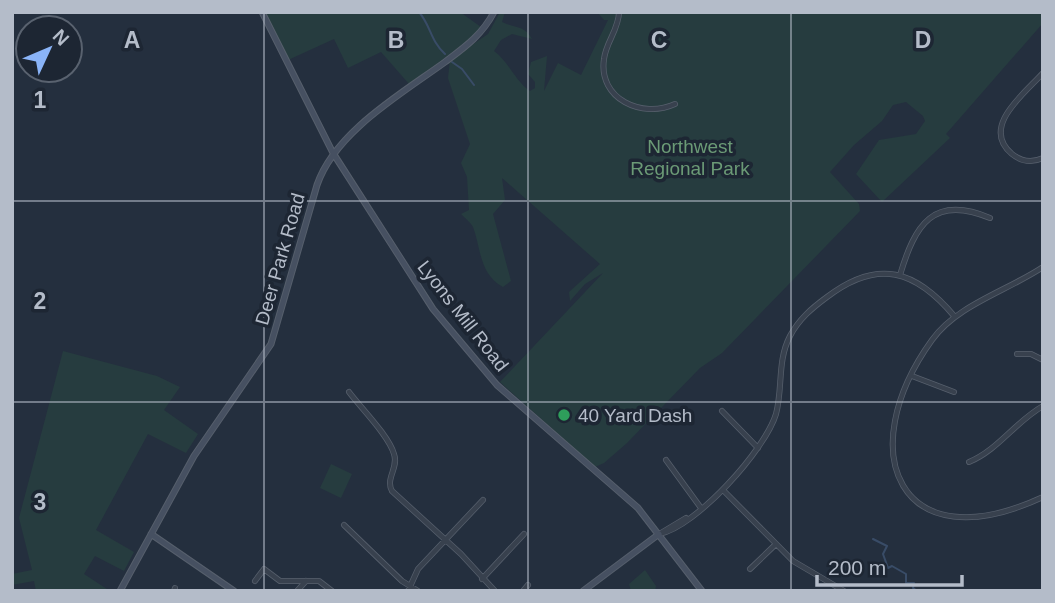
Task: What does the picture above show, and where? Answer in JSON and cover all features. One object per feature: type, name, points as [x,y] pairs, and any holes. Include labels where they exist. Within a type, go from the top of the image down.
[{"type":"main road","name":"Lyons Mill Road","points":[[262,12],[333,153],[420,291],[472,358],[526,411],[633,503],[702,591]]},
{"type":"main road","name":"Deer Park Road","points":[[120,591],[194,456],[274,339],[315,191],[333,153],[362,125],[474,40],[494,12]]},
{"type":"main road","points":[[151,534],[234,591]]},
{"type":"main road","points":[[583,591],[659,534]]},
{"type":"street","points":[[619,12],[604,60],[610,88],[621,100],[640,109],[661,110],[674,104]]},
{"type":"street","points":[[1043,74],[1005,117],[1000,132],[1005,148],[1016,157],[1028,162],[1043,158]]},
{"type":"street","points":[[900,275],[909,243],[927,220],[952,209],[990,218]]},
{"type":"street","points":[[1042,278],[1040,269],[955,317],[931,341],[898,408],[891,447],[896,471],[916,501],[945,517],[965,519],[994,516],[1043,497]]},
{"type":"street","points":[[659,534],[668,533],[723,490],[758,449],[774,420],[783,355],[797,324],[844,284],[868,275],[900,275],[926,287],[955,317]]},
{"type":"street","points":[[1017,354],[1031,354],[1043,360]]},
{"type":"street","points":[[912,376],[954,392]]},
{"type":"street","points":[[349,392],[393,450],[395,462],[389,482],[392,491],[446,540],[495,591]]},
{"type":"street","points":[[969,463],[990,451],[1018,423],[1043,406]]},
{"type":"street","points":[[722,411],[758,449]]},
{"type":"street","points":[[666,460],[701,508]]},
{"type":"street","points":[[723,490],[793,561],[844,591]]},
{"type":"street","points":[[408,589],[418,569],[483,500]]},
{"type":"street","points":[[344,525],[408,589],[418,591]]},
{"type":"street","points":[[482,579],[524,534]]},
{"type":"street","points":[[750,569],[776,544]]},
{"type":"street","points":[[255,581],[264,569],[280,581],[322,582],[332,591]]},
{"type":"street","points":[[297,591],[306,580]]},
{"type":"street","points":[[523,591],[528,585]]},
{"type":"green space","points":[[265,12],[460,12],[481,27],[463,45],[409,84],[381,52],[348,68],[334,39],[288,60]]},
{"type":"green space","name":"Northwest Regional Park","points":[[500,12],[505,12],[502,22],[523,29],[532,39],[512,34],[501,40],[494,51],[530,91],[535,88],[535,82],[528,74],[531,62],[547,56],[544,91],[558,63],[581,75],[608,20],[604,20],[597,12],[1043,12],[1043,23],[946,134],[950,138],[882,202],[856,174],[879,140],[916,134],[925,121],[923,116],[906,102],[893,105],[882,121],[854,145],[830,172],[859,204],[860,211],[722,353],[700,368],[627,443],[604,463],[595,467],[500,382],[603,273],[585,284],[570,301],[569,292],[600,264],[502,178],[505,200],[493,214],[511,281],[503,287],[489,275],[473,227],[461,214],[469,210],[467,177],[461,163],[470,144],[448,78],[450,60],[488,34]]},
{"type":"green space","points":[[63,351],[157,376],[180,387],[164,410],[198,434],[186,453],[148,434],[96,530],[134,552],[124,571],[95,556],[84,574],[110,591],[36,591],[34,581],[12,585],[12,574],[32,570],[19,518]]},
{"type":"green space","points":[[331,464],[352,474],[341,498],[320,488]]},
{"type":"green space","points":[[645,570],[656,586],[655,591],[631,591],[629,584]]},
{"type":"waterway","points":[[419,12],[445,54]]},
{"type":"waterway","points":[[452,62],[462,69],[474,85]]},
{"type":"waterway","points":[[873,539],[887,546],[883,554],[888,568],[892,566],[906,574],[906,583],[914,583],[913,588],[917,591]]},
{"type":"place","name":"40 Yard Dash","points":[[564,415]]}]
